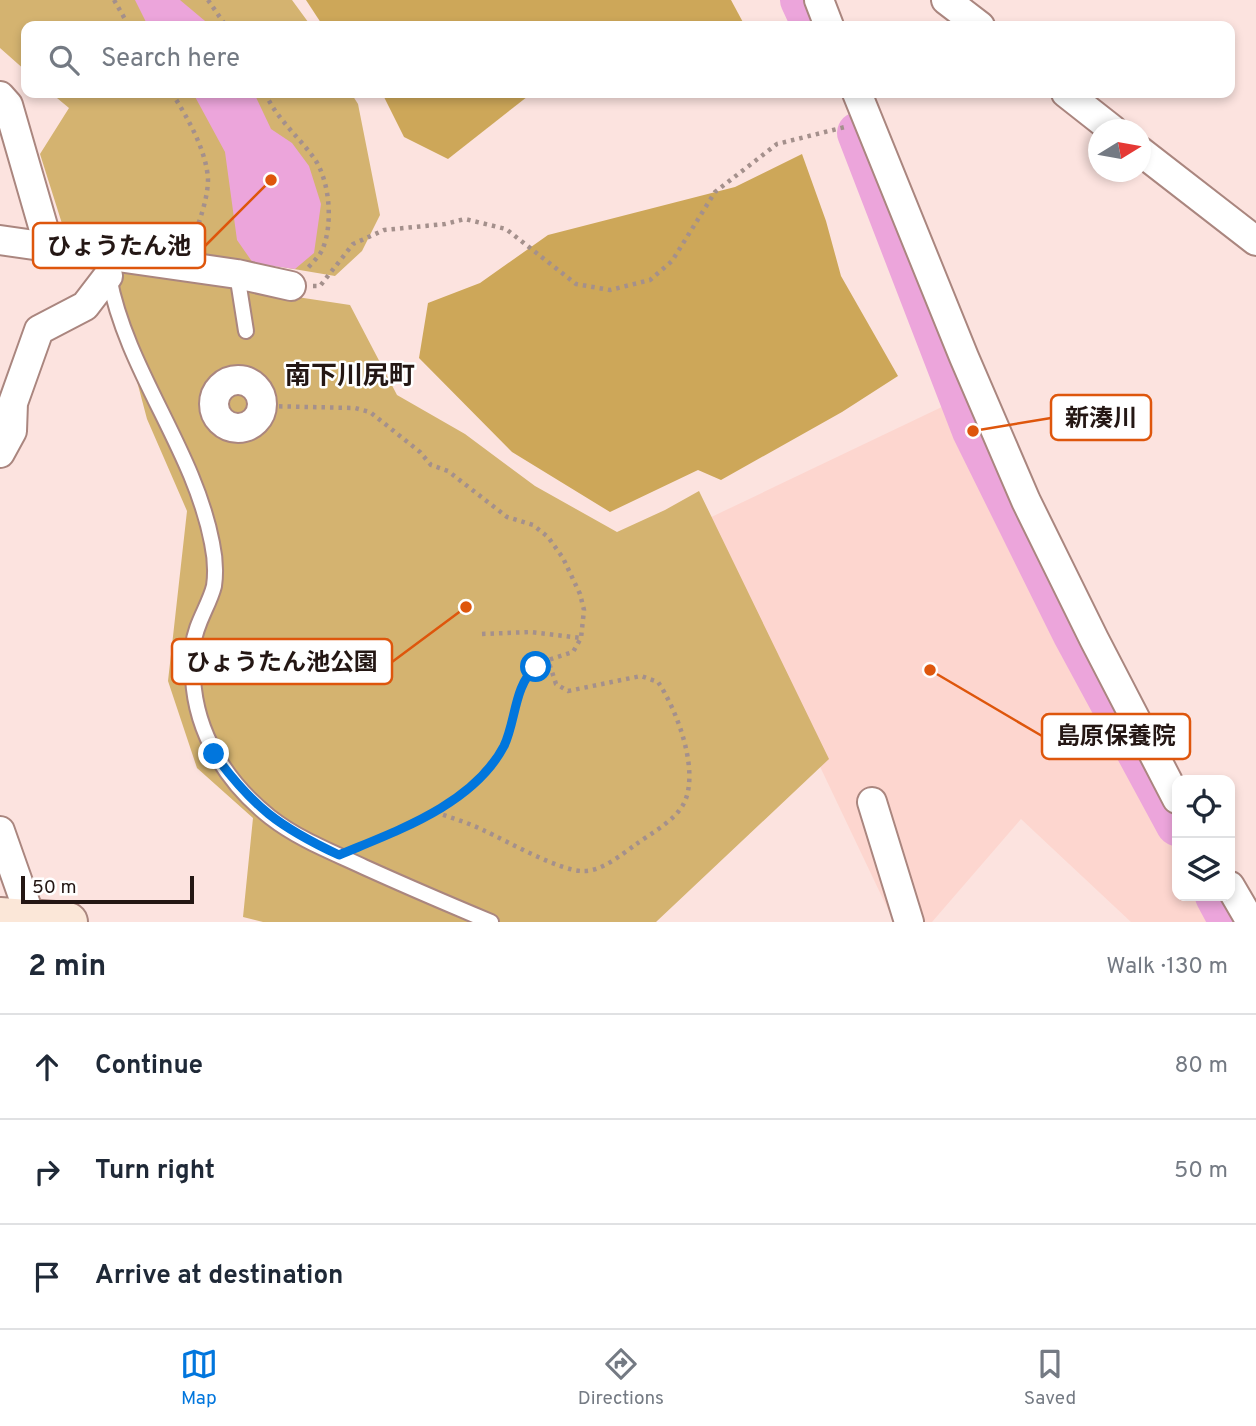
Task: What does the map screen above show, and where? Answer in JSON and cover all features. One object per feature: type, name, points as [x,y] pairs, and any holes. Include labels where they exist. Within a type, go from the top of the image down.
[{"type":"street","points":[[819,0],[827,21]]},
{"type":"street","points":[[946,0],[973,21]]},
{"type":"street","points":[[0,96],[8,105],[49,247]]},
{"type":"street","points":[[859,98],[964,357],[1026,501],[1172,789]]},
{"type":"street","points":[[1072,98],[1099,119]]},
{"type":"street","points":[[1151,160],[1256,241]]},
{"type":"street","points":[[0,240],[49,247],[106,266],[185,267],[237,274],[291,286]]},
{"type":"street","points":[[0,453],[12,431],[13,403],[39,330],[85,306],[106,266]]},
{"type":"street","points":[[872,802],[909,922]]},
{"type":"street","points":[[0,831],[33,919]]},
{"type":"street","points":[[1235,895],[1251,922]]},
{"type":"lane","points":[[106,266],[124,335],[181,452],[201,502],[212,543],[214,587],[193,646],[193,681],[201,725],[214,754],[238,787],[271,818],[307,840],[491,922]]},
{"type":"lane","points":[[237,274],[246,331]]},
{"type":"path","points":[[114,0],[126,21]]},
{"type":"path","points":[[208,0],[223,21]]},
{"type":"path","points":[[175,98],[186,116],[208,179],[185,267]]},
{"type":"path","points":[[267,98],[272,108],[316,161],[328,190],[328,216],[323,249],[291,286]]},
{"type":"path","points":[[291,286],[320,286],[353,244],[384,230],[426,227],[465,219],[506,229],[576,284],[610,290],[650,280],[672,261],[715,192],[777,144],[869,121]]},
{"type":"path","points":[[262,406],[355,408],[370,412],[420,452],[431,465],[448,471],[507,517],[533,525],[548,537],[580,594],[584,610],[580,638],[573,652],[548,660],[525,676],[503,747],[471,786],[435,812],[339,855]]},
{"type":"path","points":[[482,634],[531,632],[580,638]]},
{"type":"path","points":[[435,812],[582,872],[597,869],[632,846],[669,819],[684,804],[689,778],[686,749],[676,718],[658,682],[641,677],[568,691],[556,684],[548,660]]},
{"type":"shaded area","points":[[0,0],[292,0],[307,21],[21,21],[21,67],[0,48]]},
{"type":"shaded area","points":[[135,0],[180,0],[205,21],[146,21]]},
{"type":"shaded area","points":[[306,0],[731,0],[742,21],[320,21]]},
{"type":"shaded area","points":[[57,98],[354,98],[358,104],[380,215],[362,251],[335,276],[64,230],[40,154],[69,108]]},
{"type":"shaded area","points":[[196,98],[256,98],[271,129],[292,143],[309,166],[321,204],[314,253],[295,269],[253,263],[237,240],[225,152]]},
{"type":"shaded area","points":[[384,98],[526,98],[448,159],[404,137]]},
{"type":"shaded area","points":[[802,154],[826,221],[841,276],[898,376],[842,412],[721,480],[698,470],[610,512],[512,452],[419,358],[428,303],[480,283],[548,235],[735,187]]},
{"type":"shaded area","points":[[107,268],[350,305],[397,395],[465,434],[535,486],[617,532],[699,491],[829,759],[656,922],[263,922],[243,917],[253,818],[197,768],[168,681],[187,511],[147,419]]},
{"type":"shaded area","points":[[946,405],[1172,832],[1172,901],[1210,901],[1220,922],[1131,922],[1021,819],[932,922],[894,922],[703,521]]},
{"type":"waterway","points":[[801,0],[811,21]]},
{"type":"waterway","points":[[858,133],[973,431],[1073,633],[1172,816]]},
{"type":"waterway","points":[[1219,901],[1230,922]]},
{"type":"place","name":"ひょうたん池","points":[[271,180]]},
{"type":"place","name":"新湊川","points":[[973,431]]},
{"type":"place","name":"ひょうたん池公園","points":[[466,607]]},
{"type":"place","name":"島原保養院","points":[[930,670]]},
{"type":"district","name":"南下川尻町","points":[[350,377]]},
{"type":"route","points":[[214,754],[238,787],[271,818],[307,840],[339,855],[435,812],[471,786],[503,747],[525,676],[536,667]]}]
